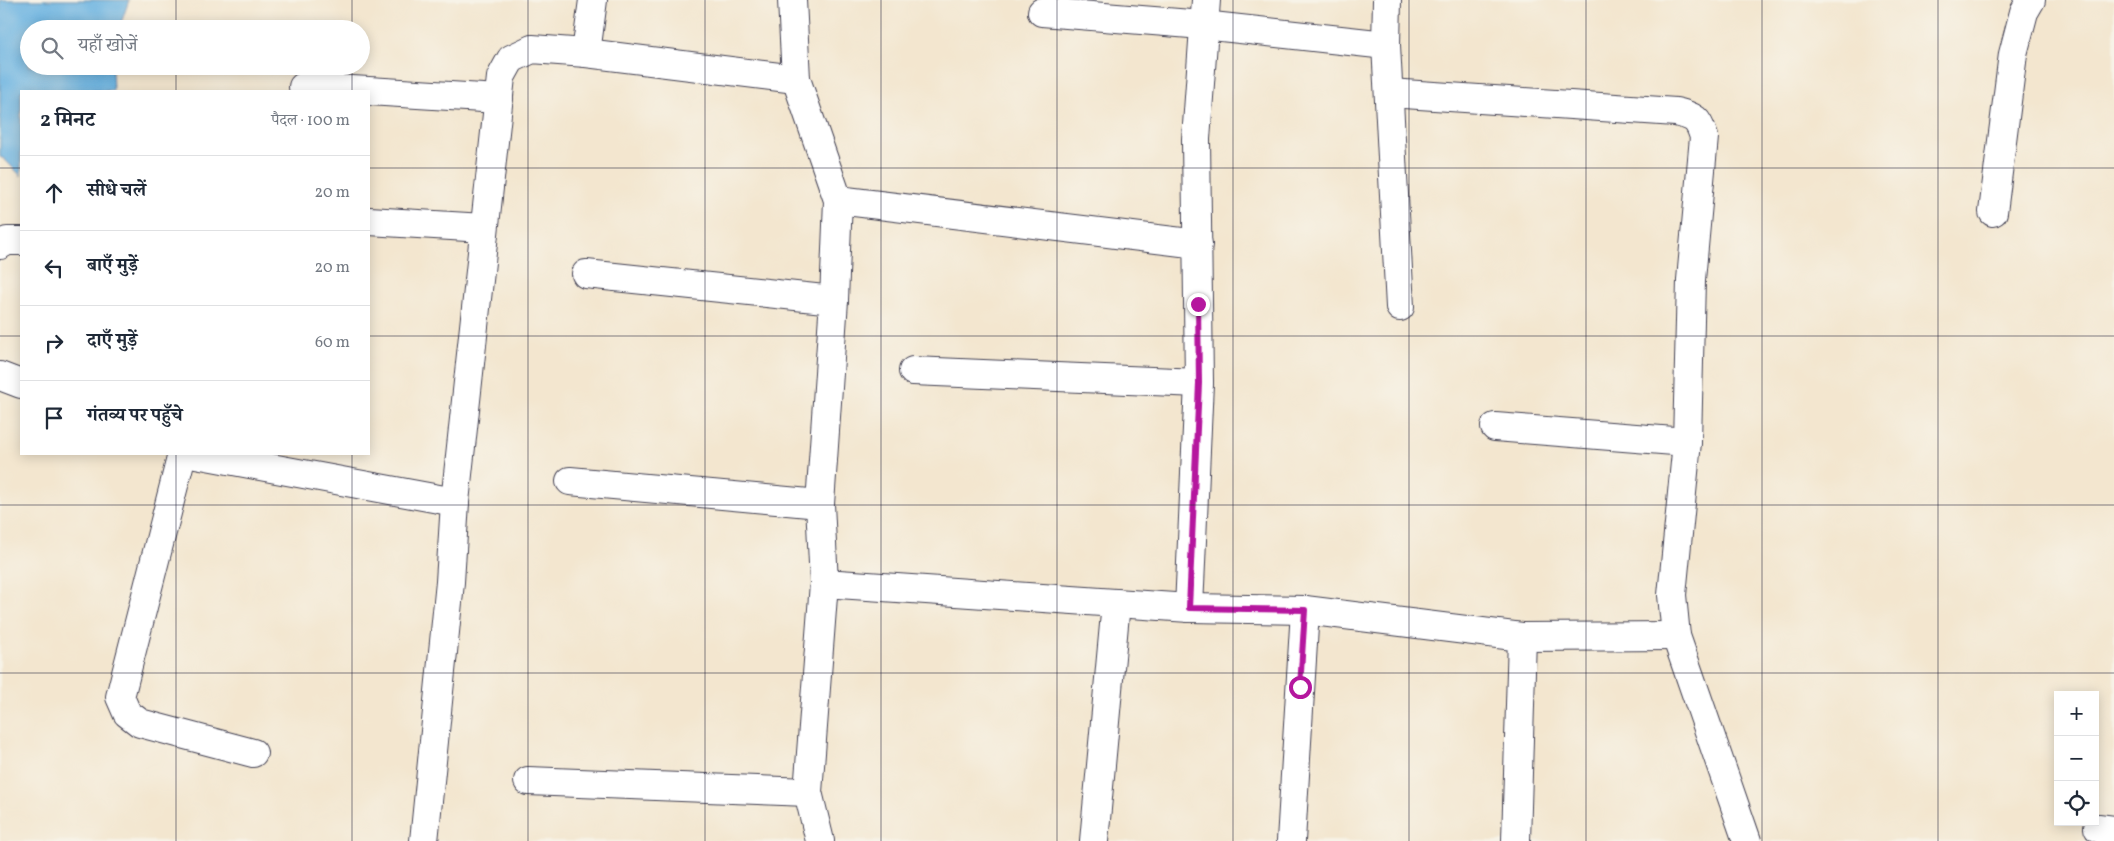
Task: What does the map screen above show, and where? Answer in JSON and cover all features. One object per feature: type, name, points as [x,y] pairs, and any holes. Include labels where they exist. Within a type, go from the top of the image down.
[{"type":"street","points":[[586,53],[593,0]]},
{"type":"street","points":[[792,0],[796,78],[838,200],[834,300],[820,504],[824,583],[808,792],[820,841]]},
{"type":"street","points":[[1387,0],[1388,93],[1400,307]]},
{"type":"street","points":[[1993,212],[2013,54],[2024,12],[2031,0]]},
{"type":"street","points":[[1042,12],[1204,13],[1386,45]]},
{"type":"street","points":[[1189,608],[1199,383],[1196,139],[1204,13]]},
{"type":"street","points":[[424,841],[450,582],[455,502],[501,77],[511,59],[532,49],[586,53],[796,78]]},
{"type":"street","points":[[303,87],[352,90]]},
{"type":"street","points":[[370,91],[499,99]]},
{"type":"street","points":[[1388,93],[1676,112],[1693,116],[1699,123],[1704,137],[1691,280],[1687,442],[1672,595],[1676,636],[1747,841]]},
{"type":"street","points":[[838,200],[1198,244]]},
{"type":"street","points":[[370,221],[484,228]]},
{"type":"street","points":[[0,245],[6,241],[20,241]]},
{"type":"street","points":[[586,274],[834,300]]},
{"type":"street","points":[[913,371],[1199,383]]},
{"type":"street","points":[[0,376],[20,384]]},
{"type":"street","points":[[1495,427],[1687,442]]},
{"type":"street","points":[[182,455],[120,697],[127,713],[140,723],[253,752]]},
{"type":"street","points":[[201,455],[455,502]]},
{"type":"street","points":[[570,481],[820,504]]},
{"type":"street","points":[[824,583],[1189,608],[1305,610],[1522,637],[1676,636]]},
{"type":"street","points":[[1094,841],[1116,603]]},
{"type":"street","points":[[1291,841],[1305,610]]},
{"type":"street","points":[[1516,841],[1522,637]]},
{"type":"street","points":[[528,780],[808,792]]},
{"type":"water","points":[[0,0],[129,0],[122,20],[20,20],[20,75],[112,75],[113,90],[20,90],[20,175],[0,157]]},
{"type":"route","points":[[1198,304],[1199,383],[1189,608],[1305,610],[1300,687]]}]
